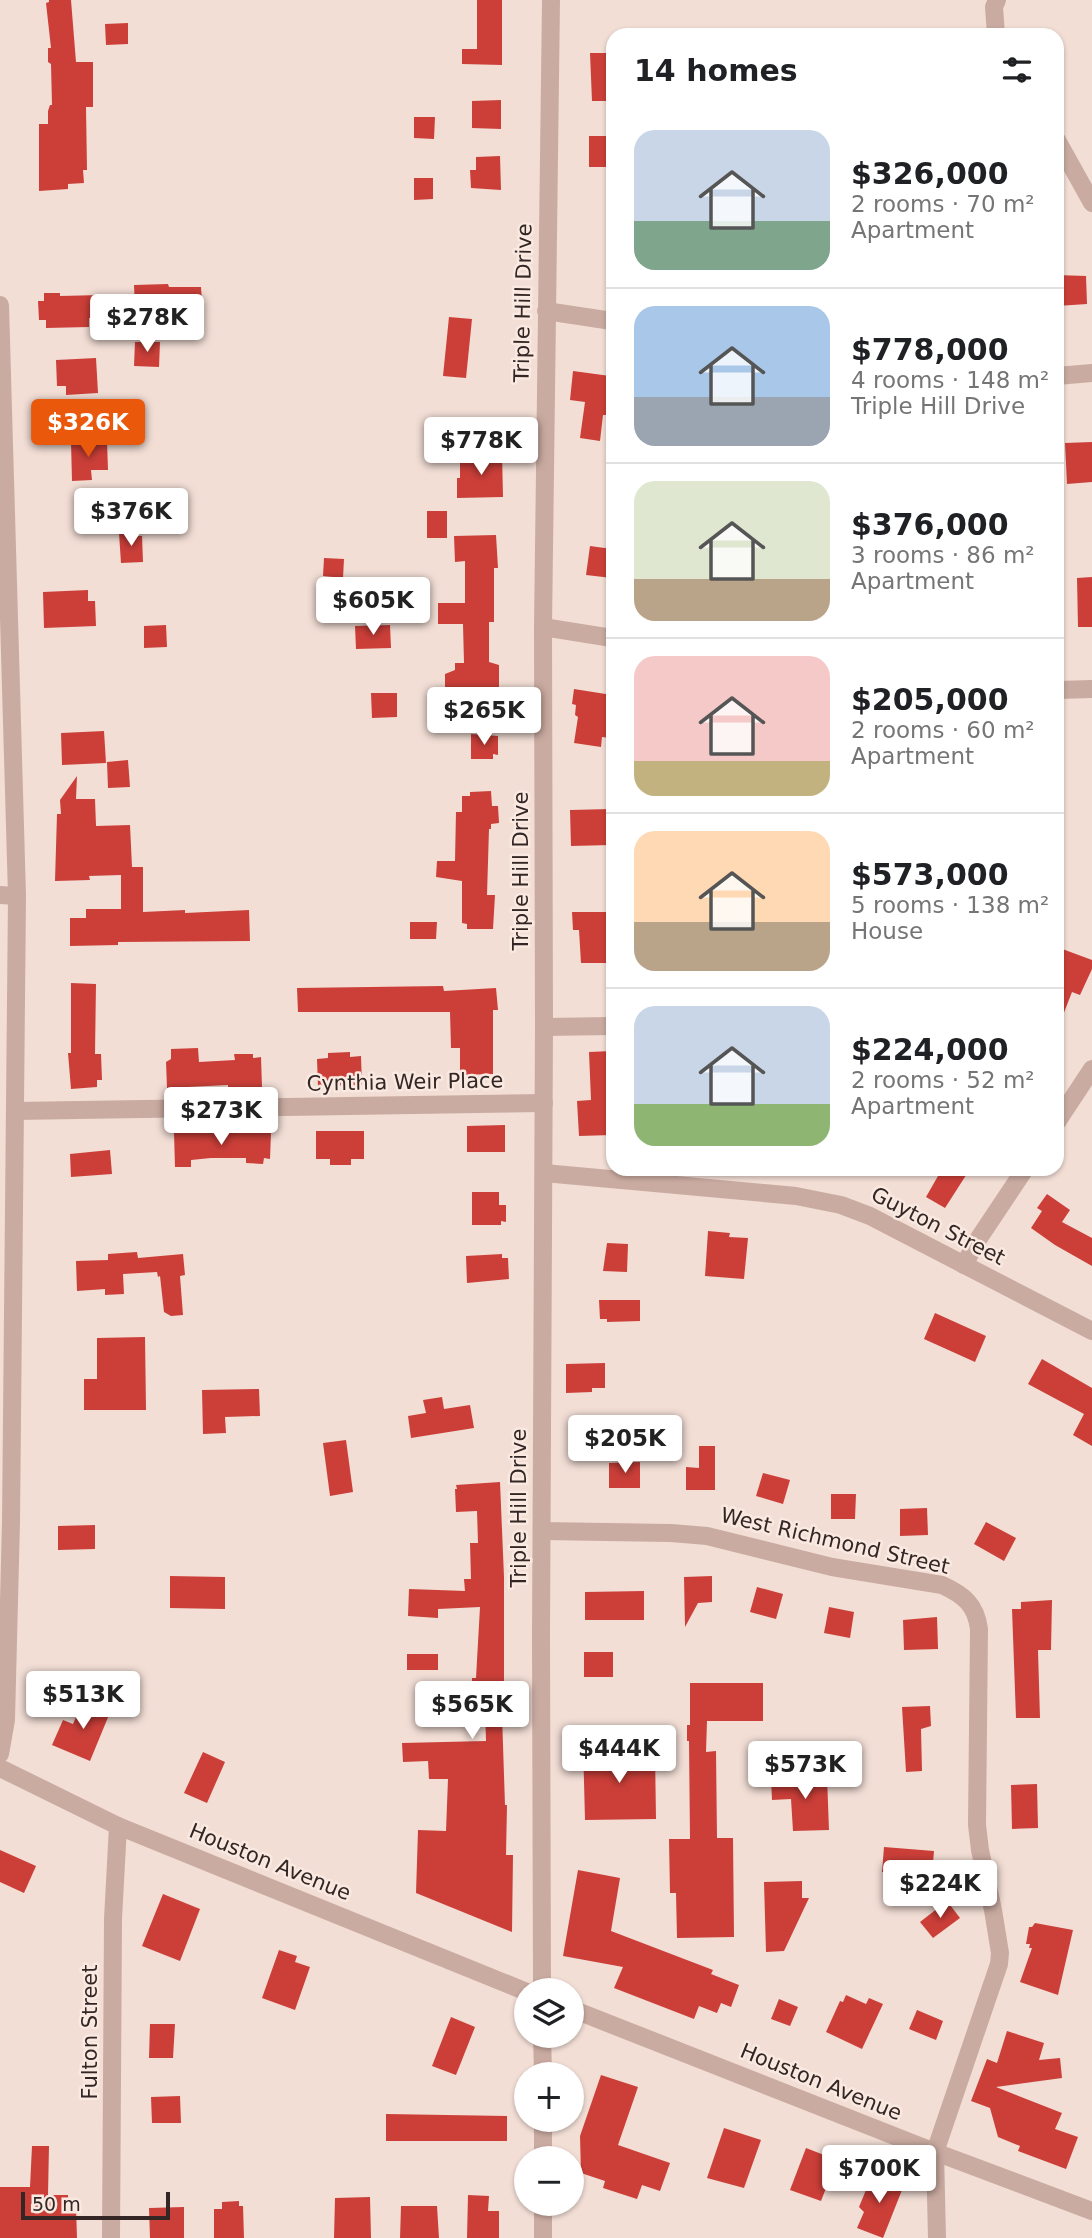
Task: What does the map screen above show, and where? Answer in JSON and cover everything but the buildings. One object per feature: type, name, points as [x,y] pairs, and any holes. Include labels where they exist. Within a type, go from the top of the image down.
[{"type":"street","name":"Triple Hill Drive","points":[[542,1978],[543,626],[551,0]]},
{"type":"street","points":[[996,28],[994,7],[997,0]]},
{"type":"street","points":[[1064,153],[1092,203]]},
{"type":"street","points":[[0,305],[8,896],[15,1111],[10,1562],[6,1720],[0,1754]]},
{"type":"street","points":[[545,312],[606,320]]},
{"type":"street","points":[[1064,375],[1092,373]]},
{"type":"street","points":[[543,626],[606,637]]},
{"type":"street","points":[[1064,690],[1092,689]]},
{"type":"street","points":[[544,1027],[606,1026]]},
{"type":"street","points":[[1064,1111],[1092,1069]]},
{"type":"street","name":"Cynthia Weir Place","points":[[15,1111],[544,1103]]},
{"type":"street","name":"Guyton Street","points":[[544,1173],[796,1196],[841,1205],[870,1216],[1092,1331]]},
{"type":"street","points":[[964,1265],[1020,1176]]},
{"type":"street","name":"West Richmond Street","points":[[542,1531],[707,1536],[832,1567],[942,1585],[972,1605],[978,1616],[979,1629],[977,1825],[1000,1953],[992,1989],[934,2152],[937,2238]]},
{"type":"street","name":"Houston Avenue","points":[[0,1768],[118,1826],[514,1987]]},
{"type":"street","name":"Fulton Street","points":[[111,2238],[113,1919],[118,1826]]},
{"type":"street","name":"Houston Avenue","points":[[584,2014],[934,2152],[1092,2211]]},
{"type":"street","points":[[543,2216],[543,2238]]}]
